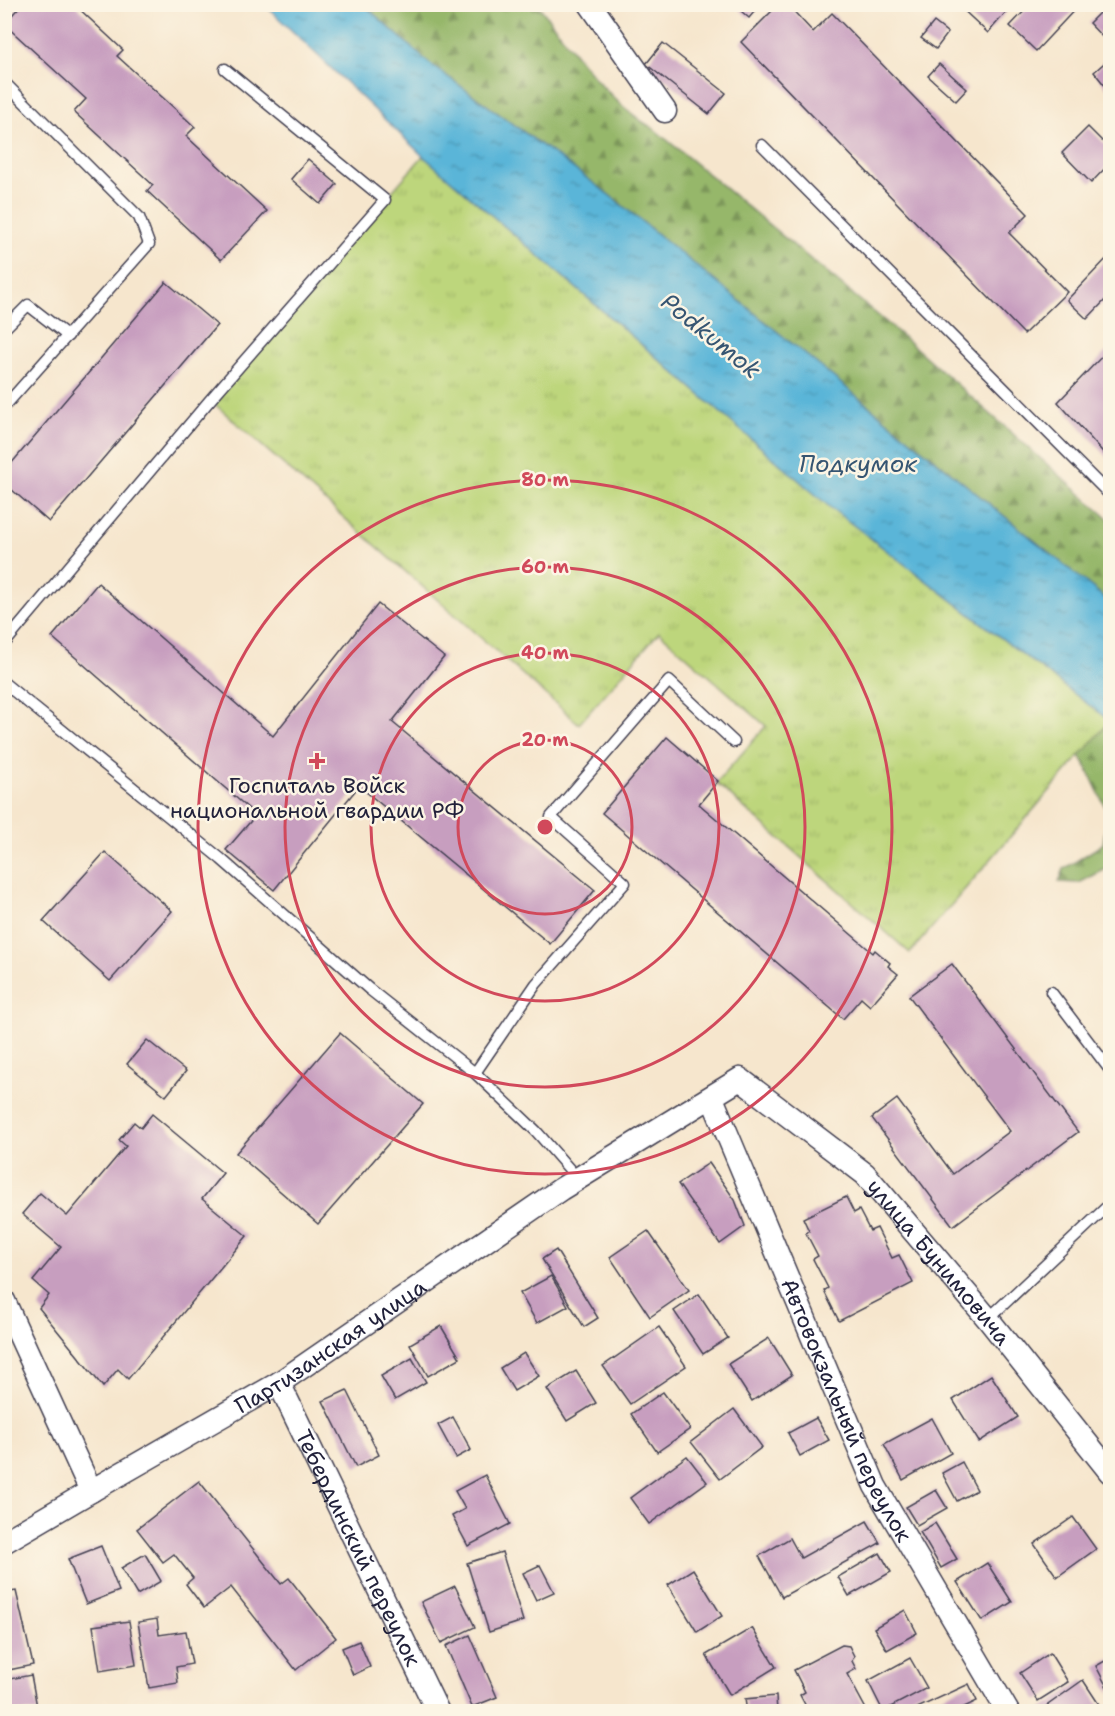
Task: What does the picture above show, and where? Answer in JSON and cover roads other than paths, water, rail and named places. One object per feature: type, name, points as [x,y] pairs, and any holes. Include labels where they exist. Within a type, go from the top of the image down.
[{"type":"street","points":[[590,4],[665,111]]},
{"type":"street","name":"Партизанская улица","points":[[4,1542],[279,1383],[578,1179],[740,1079]]},
{"type":"street","name":"улица Бунимовича","points":[[740,1079],[865,1174],[988,1319],[1110,1472]]},
{"type":"street","name":"Автовокзальный переулок","points":[[712,1098],[875,1486],[1008,1712]]},
{"type":"street","points":[[4,1301],[91,1491]]},
{"type":"street","name":"Тебердинский переулок","points":[[279,1383],[438,1712]]},
{"type":"lane","points":[[4,644],[210,400],[385,200],[225,69]]},
{"type":"lane","points":[[4,82],[139,218],[149,244],[4,407]]},
{"type":"lane","points":[[762,145],[1110,495]]},
{"type":"lane","points":[[4,329],[28,305],[68,336]]},
{"type":"lane","points":[[475,1073],[536,984],[625,883],[551,817],[669,681],[734,742]]},
{"type":"lane","points":[[4,683],[221,859],[369,989],[475,1073],[536,1131],[578,1179]]},
{"type":"lane","points":[[1051,992],[1110,1070]]},
{"type":"lane","points":[[988,1319],[1110,1204]]},
{"type":"water","name":"Подкумок","points":[[265,5],[364,5],[429,63],[603,190],[1110,602],[1110,721],[831,508],[423,156]]},
{"type":"place","name":"Госпиталь Войск национальной гвардии РФ","points":[[317,761]]},
{"type":"water label","name":"Podkumok","points":[[711,336]]}]
